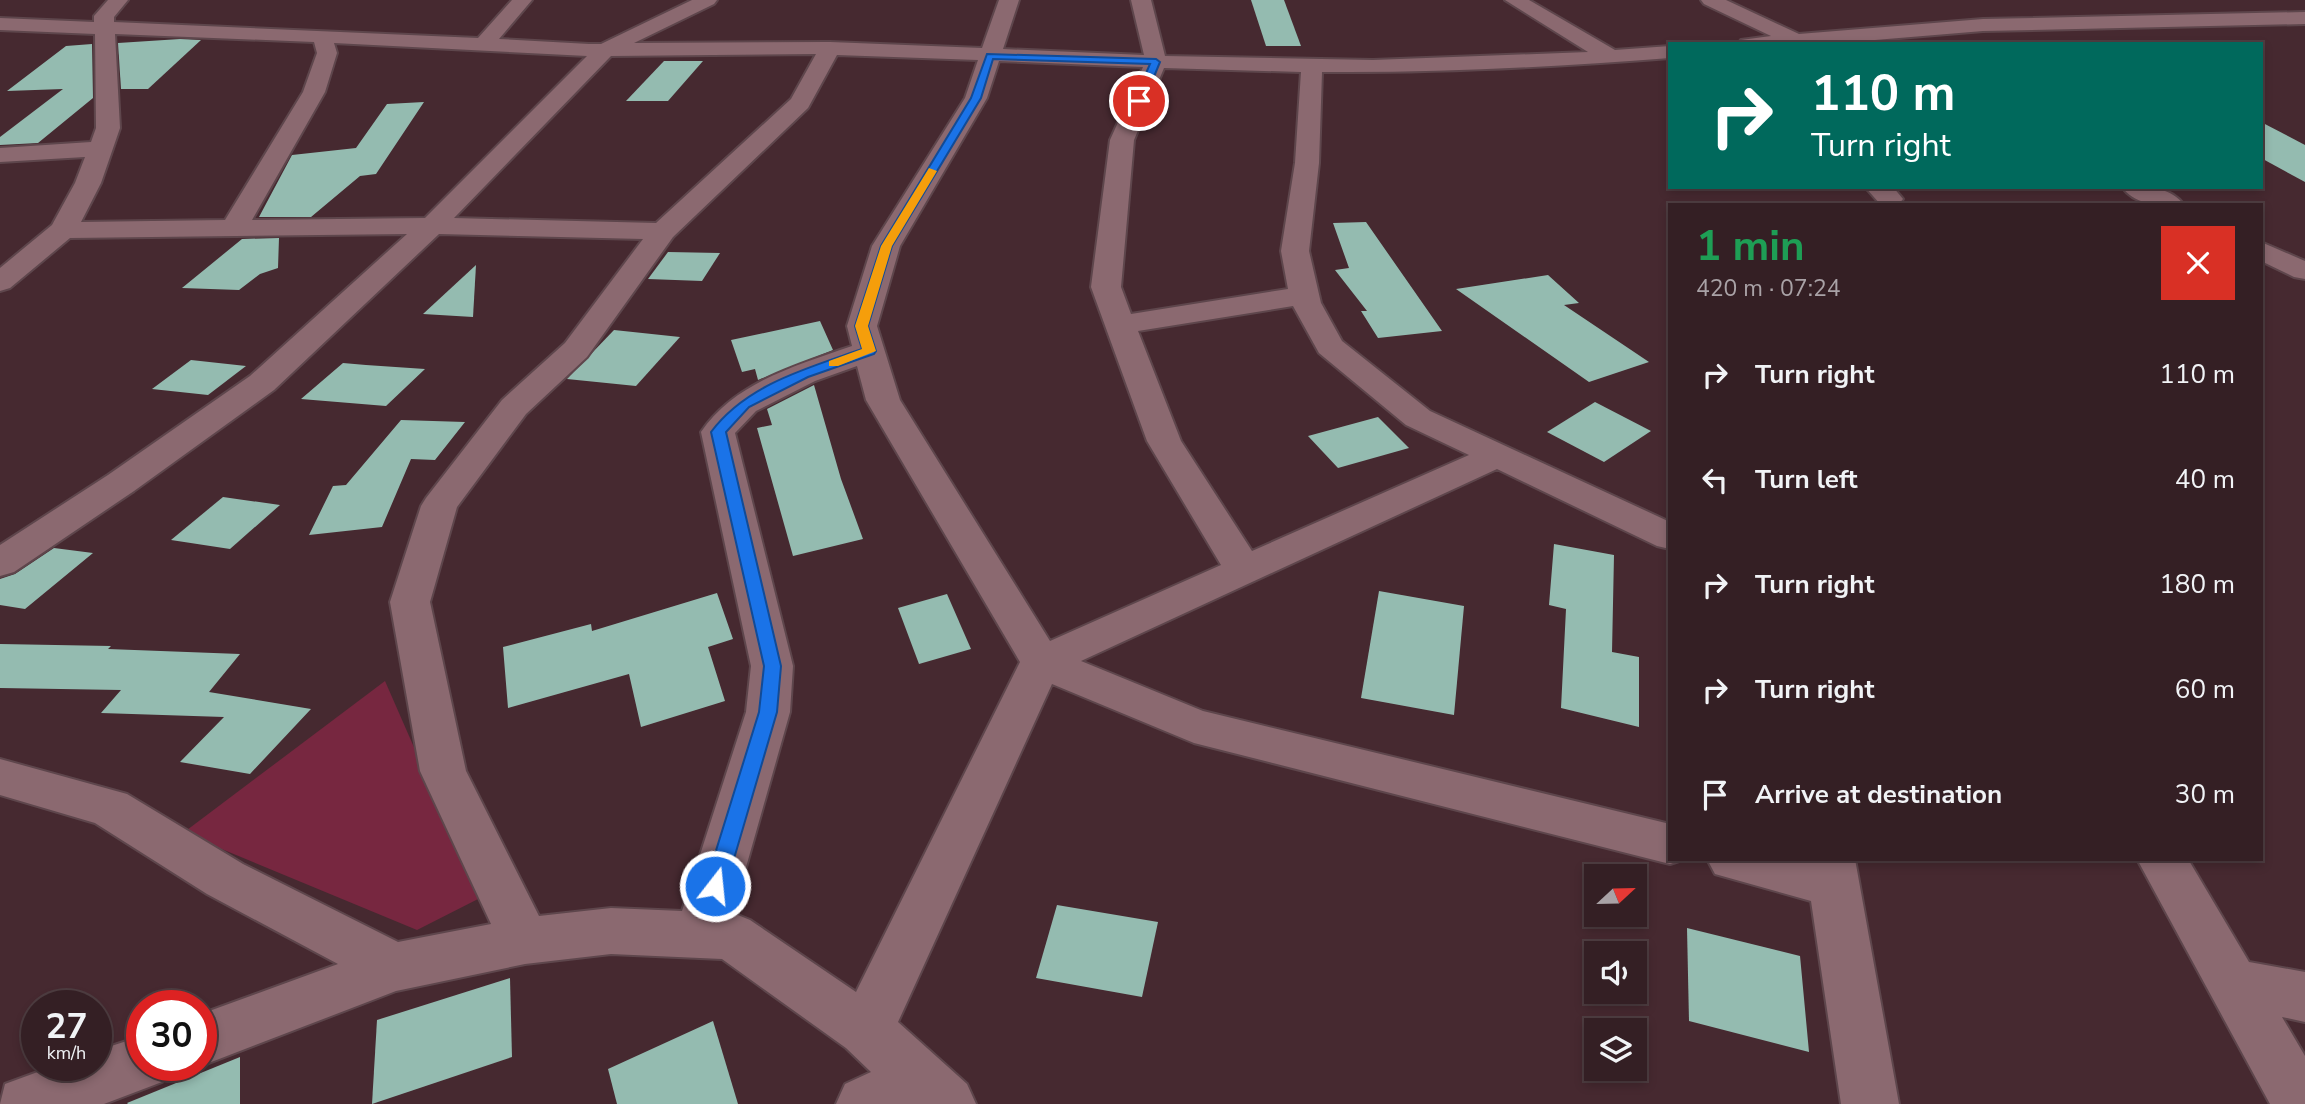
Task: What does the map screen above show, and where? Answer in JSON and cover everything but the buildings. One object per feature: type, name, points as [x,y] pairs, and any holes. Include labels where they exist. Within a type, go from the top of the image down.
[{"type":"street","points":[[0,282],[63,230],[88,183],[108,128],[104,16],[118,0]]},
{"type":"street","points":[[484,44],[522,0]]},
{"type":"street","points":[[0,563],[121,483],[262,383],[432,226],[607,50],[707,0]]},
{"type":"street","points":[[1009,0],[976,98],[886,246],[862,326],[883,400],[1041,662],[1194,726],[1668,844]]},
{"type":"street","points":[[1141,0],[1156,62],[1122,140],[1106,286],[1164,441],[1244,570]]},
{"type":"street","points":[[1515,0],[1612,57]]},
{"type":"street","points":[[1711,0],[1794,39]]},
{"type":"street","points":[[1953,10],[1983,25]]},
{"type":"street","points":[[1766,42],[1794,39],[1863,39],[1983,25],[2305,18]]},
{"type":"street","points":[[0,24],[607,50],[830,48],[1156,62],[1312,65],[1536,62],[1668,52]]},
{"type":"street","points":[[234,228],[314,92],[327,53],[322,36]]},
{"type":"street","points":[[525,941],[443,771],[410,602],[439,506],[514,407],[576,350],[663,231],[800,103],[830,48]]},
{"type":"street","points":[[1312,65],[1307,163],[1295,251],[1306,303],[1330,346],[1418,418],[1668,536]]},
{"type":"street","points":[[0,155],[100,149]]},
{"type":"street","points":[[2139,189],[2167,203]]},
{"type":"street","points":[[63,230],[432,226],[663,231]]},
{"type":"street","points":[[2263,251],[2304,271]]},
{"type":"street","points":[[0,257],[32,256]]},
{"type":"street","points":[[1120,325],[1304,295]]},
{"type":"street","points":[[701,934],[768,712],[772,666],[718,432],[744,404],[804,374],[869,351]]},
{"type":"street","points":[[866,1030],[1041,662],[1496,456]]},
{"type":"street","points":[[0,776],[110,808],[225,880],[395,967]]},
{"type":"street","points":[[0,808],[56,792]]},
{"type":"street","points":[[1747,861],[1832,872],[1870,1104]]},
{"type":"street","points":[[2163,861],[2301,1104]]},
{"type":"street","points":[[217,1034],[395,967],[525,941],[611,930],[732,936],[866,1030],[933,1091]]},
{"type":"street","points":[[2232,983],[2305,997]]},
{"type":"street","points":[[25,1104],[126,1069]]},
{"type":"street","points":[[866,1104],[933,1091]]},
{"type":"shaded area","points":[[385,681],[480,898],[417,930],[183,833]]},
{"type":"slow traffic","points":[[833,363],[869,351],[862,326],[886,246],[932,171]]},
{"type":"route","points":[[715,886],[768,712],[772,666],[718,432],[744,404],[804,374],[869,351],[862,326],[886,246],[976,98],[990,56],[1156,62],[1139,101]]}]
